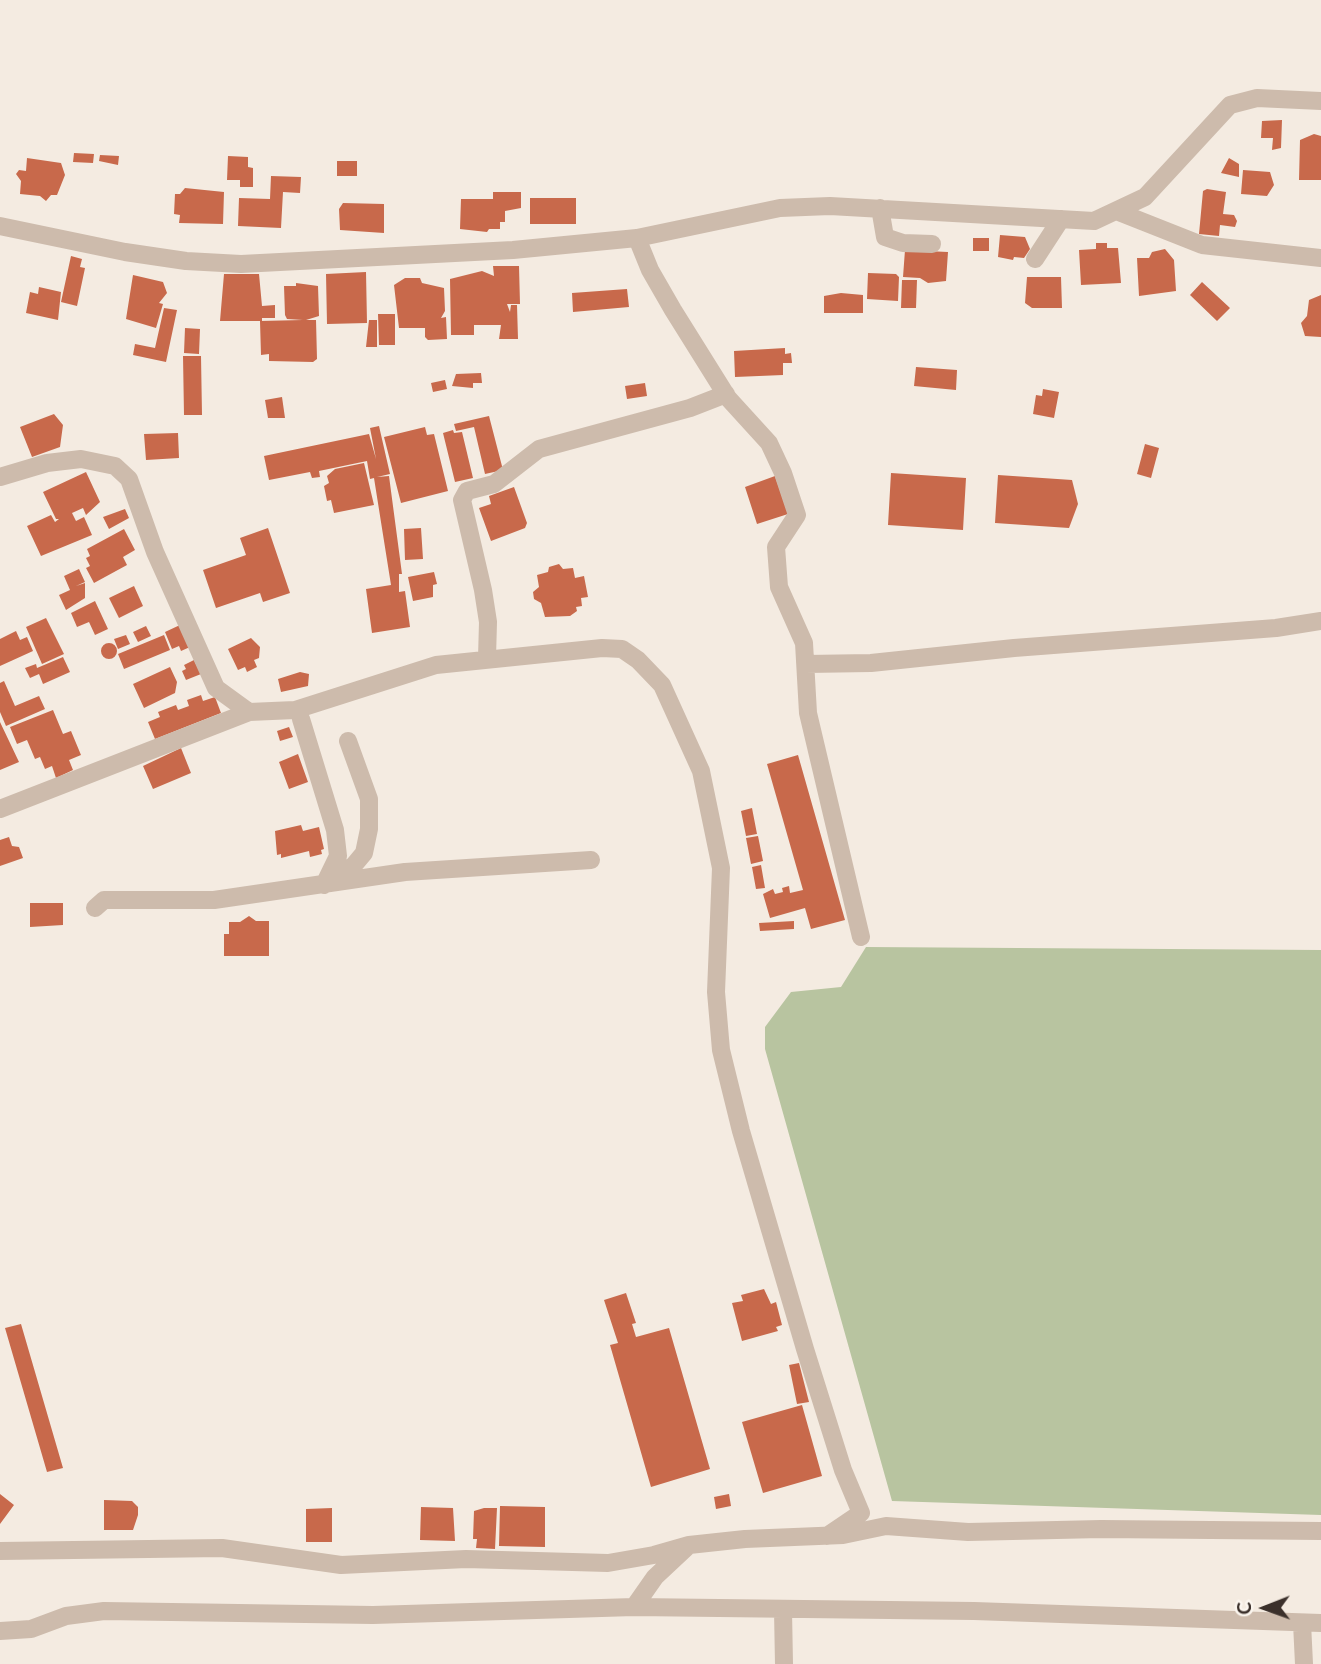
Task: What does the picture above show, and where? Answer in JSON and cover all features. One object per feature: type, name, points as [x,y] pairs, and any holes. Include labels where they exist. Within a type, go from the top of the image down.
[{"type":"street","points":[[0,226],[125,252],[186,261],[241,264],[513,250],[637,238],[780,208],[880,208],[1094,221],[1145,197],[1230,106],[1257,98],[1321,101]]},
{"type":"street","points":[[880,208],[885,237],[903,243],[932,244]]},
{"type":"street","points":[[1116,211],[1134,221],[1167,229],[1202,245],[1321,258]]},
{"type":"street","points":[[1035,259],[1061,219]]},
{"type":"street","points":[[637,238],[650,270],[726,394],[769,443],[797,515],[776,547],[779,587],[804,643],[808,713],[861,937]]},
{"type":"street","points":[[487,658],[488,622],[483,590],[462,500],[467,491],[494,484],[539,449],[690,408],[726,394]]},
{"type":"street","points":[[0,477],[47,463],[81,459],[115,466],[122,472],[129,479],[155,552],[216,688],[249,712]]},
{"type":"street","points":[[806,664],[871,663],[1013,648],[1276,628],[1321,621]]},
{"type":"street","points":[[0,809],[249,712],[295,710],[436,665],[487,658],[622,649],[638,660],[662,685],[701,771],[721,867],[716,992],[721,1050],[741,1131],[805,1349],[839,1459],[861,1513],[827,1536]]},
{"type":"street","points":[[301,719],[335,830],[338,856],[324,885]]},
{"type":"street","points":[[324,885],[354,864],[364,853],[369,828],[369,799],[348,741]]},
{"type":"street","points":[[95,908],[104,900],[214,900],[405,872],[591,860]]},
{"type":"street","points":[[0,1551],[222,1548],[341,1565],[466,1559],[608,1563],[654,1555],[689,1545],[745,1539],[827,1536],[886,1526],[968,1532],[1101,1529],[1321,1531]]},
{"type":"street","points":[[634,1607],[655,1577],[689,1545]]},
{"type":"street","points":[[0,1631],[31,1629],[66,1616],[104,1611],[373,1615],[634,1607],[974,1611],[1321,1623]]},
{"type":"street","points":[[783,1610],[784,1664]]},
{"type":"street","points":[[1303,1623],[1304,1664]]},
{"type":"green space","points":[[866,947],[1321,950],[1321,1515],[892,1501],[765,1049],[765,1027],[791,992],[841,987]]},
{"type":"building","points":[[1282,120],[1281,148],[1272,150],[1273,138],[1261,138],[1262,121]]},
{"type":"building","points":[[1314,134],[1321,136],[1321,180],[1299,180],[1300,140]]},
{"type":"building","points":[[74,153],[94,154],[93,163],[73,162]]},
{"type":"building","points":[[100,155],[119,156],[118,165],[99,161]]},
{"type":"building","points":[[228,156],[248,157],[248,167],[253,168],[253,187],[240,187],[240,180],[227,180]]},
{"type":"building","points":[[27,158],[61,163],[65,175],[57,195],[51,195],[46,201],[40,196],[20,194],[21,181],[16,174],[19,170],[26,171]]},
{"type":"building","points":[[1229,158],[1239,164],[1239,177],[1221,173]]},
{"type":"building","points":[[337,161],[357,161],[357,176],[337,176]]},
{"type":"building","points":[[1243,170],[1270,172],[1274,185],[1267,196],[1241,194]]},
{"type":"building","points":[[271,176],[301,177],[300,193],[283,192],[281,228],[238,226],[239,198],[270,199]]},
{"type":"building","points":[[185,188],[224,192],[223,224],[179,223],[180,215],[174,214],[175,194],[180,194]]},
{"type":"building","points":[[1207,189],[1226,192],[1223,214],[1234,215],[1237,221],[1235,227],[1220,225],[1219,236],[1199,234],[1203,191]]},
{"type":"building","points":[[493,192],[521,192],[521,208],[505,211],[505,222],[500,222],[500,229],[489,229],[487,232],[460,229],[461,199],[493,199]]},
{"type":"building","points":[[530,198],[576,198],[576,224],[530,224]]},
{"type":"building","points":[[343,203],[384,204],[384,233],[340,230],[339,209]]},
{"type":"building","points":[[1000,235],[1025,237],[1030,249],[1024,258],[1014,257],[1013,260],[998,257]]},
{"type":"building","points":[[973,238],[989,238],[989,251],[973,251]]},
{"type":"building","points":[[1096,243],[1107,243],[1107,248],[1118,248],[1121,283],[1081,285],[1079,250],[1096,249]]},
{"type":"building","points":[[1165,249],[1174,260],[1176,291],[1139,296],[1137,258],[1149,258],[1152,252]]},
{"type":"building","points":[[905,250],[948,252],[946,281],[928,283],[920,278],[903,277]]},
{"type":"building","points":[[71,256],[82,259],[80,267],[85,268],[77,306],[61,302]]},
{"type":"building","points":[[493,266],[519,266],[520,304],[507,304],[510,312],[511,305],[517,305],[518,339],[499,339],[501,325],[474,325],[474,335],[451,335],[450,279],[482,271],[494,276]]},
{"type":"building","points":[[366,272],[367,323],[327,324],[326,274]]},
{"type":"building","points":[[868,273],[896,274],[899,277],[898,301],[867,299]]},
{"type":"building","points":[[224,274],[259,274],[262,306],[275,305],[275,318],[262,318],[262,321],[220,321]]},
{"type":"building","points":[[133,275],[163,282],[167,293],[159,303],[163,304],[156,328],[126,319]]},
{"type":"building","points":[[1027,277],[1061,277],[1062,308],[1032,308],[1025,303]]},
{"type":"building","points":[[405,278],[420,278],[422,283],[444,288],[445,311],[441,318],[446,317],[447,339],[428,340],[425,337],[425,328],[399,328],[394,285]]},
{"type":"building","points":[[902,280],[917,280],[916,308],[901,308]]},
{"type":"building","points":[[1202,282],[1230,308],[1217,321],[1190,295]]},
{"type":"building","points":[[296,283],[318,286],[319,316],[306,320],[316,320],[317,359],[313,362],[269,361],[269,354],[261,355],[260,321],[303,320],[287,319],[285,315],[284,286],[296,286]]},
{"type":"building","points":[[39,287],[61,292],[58,320],[26,313],[30,292],[38,294]]},
{"type":"building","points":[[627,289],[629,307],[573,312],[572,293]]},
{"type":"building","points":[[841,293],[863,295],[863,313],[824,313],[824,296]]},
{"type":"building","points":[[1321,295],[1321,337],[1305,336],[1301,323],[1307,316],[1309,300]]},
{"type":"building","points":[[164,308],[177,310],[166,362],[133,355],[135,344],[155,348]]},
{"type":"building","points":[[378,314],[395,314],[395,345],[379,345]]},
{"type":"building","points":[[369,320],[377,320],[377,347],[366,347]]},
{"type":"building","points":[[185,328],[200,329],[199,354],[184,353]]},
{"type":"building","points":[[785,348],[785,354],[791,353],[792,363],[783,363],[783,375],[735,377],[734,351]]},
{"type":"building","points":[[183,356],[201,356],[202,415],[184,415]]},
{"type":"building","points":[[916,367],[957,370],[956,390],[914,386]]},
{"type":"building","points":[[481,373],[482,383],[473,383],[473,388],[452,386],[456,374]]},
{"type":"building","points":[[445,380],[447,389],[433,392],[431,383]]},
{"type":"building","points":[[645,383],[647,396],[627,399],[625,386]]},
{"type":"building","points":[[1043,389],[1059,392],[1054,418],[1033,414],[1036,395],[1042,396]]},
{"type":"building","points":[[282,397],[285,418],[268,418],[265,400]]},
{"type":"building","points":[[54,414],[63,425],[60,447],[32,457],[20,427]]},
{"type":"building","points":[[489,416],[503,470],[485,474],[474,427],[456,431],[454,424]]},
{"type":"building","points":[[379,426],[390,474],[377,477],[389,476],[402,574],[399,574],[399,592],[405,591],[410,627],[372,633],[366,589],[391,585],[374,478],[370,479],[367,461],[319,471],[320,477],[312,478],[310,472],[269,480],[264,456],[369,434],[376,459],[370,428]]},
{"type":"building","points":[[425,427],[427,435],[434,434],[448,491],[401,503],[384,437]]},
{"type":"building","points":[[453,430],[454,433],[462,432],[473,478],[455,482],[443,433]]},
{"type":"building","points":[[178,433],[179,458],[146,460],[144,434]]},
{"type":"building","points":[[1145,444],[1159,448],[1151,478],[1137,474]]},
{"type":"building","points":[[364,463],[374,505],[334,513],[331,500],[327,501],[324,486],[329,483],[327,476],[335,469]]},
{"type":"building","points":[[86,472],[100,502],[86,515],[83,508],[72,513],[76,521],[84,517],[92,535],[41,556],[27,526],[51,515],[55,522],[59,519],[56,519],[43,492]]},
{"type":"building","points":[[891,473],[966,478],[963,530],[888,525]]},
{"type":"building","points":[[998,475],[1072,480],[1078,504],[1069,528],[995,523]]},
{"type":"building","points":[[775,476],[788,514],[757,524],[745,487]]},
{"type":"building","points":[[514,487],[527,523],[525,528],[491,541],[479,508],[491,504],[489,496]]},
{"type":"building","points":[[125,509],[129,518],[109,529],[103,517]]},
{"type":"building","points":[[268,528],[290,593],[263,602],[260,593],[216,608],[203,570],[246,555],[240,538]]},
{"type":"building","points":[[421,528],[423,559],[405,560],[404,529]]},
{"type":"building","points":[[124,529],[135,550],[123,557],[127,565],[94,583],[86,568],[90,566],[86,558],[90,556],[87,549]]},
{"type":"building","points":[[559,564],[563,569],[573,568],[575,578],[584,576],[588,597],[581,598],[582,606],[576,607],[577,611],[570,616],[545,617],[541,603],[534,599],[533,592],[539,587],[537,575],[548,572],[549,567]]},
{"type":"building","points":[[79,569],[85,582],[76,586],[85,583],[85,598],[66,610],[59,595],[70,590],[64,576]]},
{"type":"building","points":[[434,572],[437,584],[433,585],[433,597],[413,601],[408,577]]},
{"type":"building","points":[[134,586],[143,606],[119,618],[109,598]]},
{"type":"building","points":[[95,601],[108,629],[95,635],[89,622],[77,627],[71,613]]},
{"type":"building","points":[[46,618],[64,654],[42,664],[26,627]]},
{"type":"building","points":[[180,625],[190,647],[181,651],[179,646],[172,649],[165,632]]},
{"type":"building","points":[[146,626],[151,636],[138,642],[133,632]]},
{"type":"building","points":[[16,631],[20,640],[27,637],[33,651],[0,666],[0,639]]},
{"type":"building","points":[[126,635],[130,644],[118,649],[114,639]]},
{"type":"building","points":[[164,635],[170,650],[124,669],[118,654]]},
{"type":"building","points":[[251,638],[260,647],[259,658],[254,660],[257,667],[247,672],[245,667],[238,670],[228,649]]},
{"type":"building","points":[[109,643],[117,651],[109,659],[101,651]]},
{"type":"building","points":[[63,657],[70,672],[43,684],[39,674],[30,678],[25,668],[36,664],[37,668]]},
{"type":"building","points":[[194,660],[201,674],[186,680],[182,671],[186,669],[184,665]]},
{"type":"building","points":[[170,667],[177,682],[175,693],[144,708],[133,684]]},
{"type":"building","points":[[300,672],[309,674],[308,686],[281,692],[278,679]]},
{"type":"building","points":[[4,681],[15,706],[39,696],[45,709],[6,726],[0,712],[0,683]]},
{"type":"building","points":[[201,695],[203,701],[215,697],[221,713],[155,739],[148,722],[160,717],[158,712],[176,705],[178,710],[189,706],[187,700]]},
{"type":"building","points":[[53,710],[63,734],[71,731],[81,755],[69,760],[73,770],[56,778],[52,766],[45,769],[40,757],[35,759],[27,740],[17,744],[10,727]]},
{"type":"building","points":[[0,722],[19,762],[0,770]]},
{"type":"building","points":[[289,727],[293,737],[280,741],[277,731]]},
{"type":"building","points":[[181,748],[191,773],[153,789],[143,766]]},
{"type":"building","points":[[298,754],[308,782],[289,789],[279,762]]},
{"type":"building","points":[[798,755],[845,920],[811,929],[805,908],[770,918],[763,894],[773,889],[775,894],[783,892],[782,888],[789,886],[790,893],[803,890],[767,764]]},
{"type":"building","points":[[752,808],[757,834],[746,836],[741,811]]},
{"type":"building","points":[[301,825],[303,831],[319,827],[324,849],[321,850],[322,854],[310,857],[309,851],[281,858],[281,854],[277,855],[275,831]]},
{"type":"building","points":[[758,836],[763,861],[751,864],[746,838]]},
{"type":"building","points":[[9,837],[12,846],[19,847],[23,858],[0,866],[0,840]]},
{"type":"building","points":[[761,865],[765,888],[756,889],[752,867]]},
{"type":"building","points":[[30,903],[63,903],[63,925],[30,927]]},
{"type":"building","points":[[249,916],[256,921],[269,921],[269,956],[224,956],[224,934],[229,934],[229,922],[240,922]]},
{"type":"building","points":[[794,921],[794,929],[760,931],[759,923]]},
{"type":"building","points":[[764,1289],[771,1304],[776,1302],[782,1325],[776,1327],[778,1331],[742,1341],[732,1303],[743,1301],[741,1295]]},
{"type":"building","points":[[626,1293],[636,1323],[632,1324],[636,1337],[669,1328],[710,1469],[651,1487],[610,1345],[618,1343],[604,1300]]},
{"type":"building","points":[[21,1324],[63,1468],[47,1472],[5,1328]]},
{"type":"building","points":[[799,1363],[809,1402],[797,1404],[789,1365]]},
{"type":"building","points":[[802,1405],[822,1476],[763,1493],[742,1422]]},
{"type":"building","points":[[0,1494],[14,1505],[0,1524]]},
{"type":"building","points":[[729,1494],[731,1506],[716,1509],[714,1497]]},
{"type":"building","points":[[104,1500],[132,1501],[138,1507],[133,1530],[104,1530]]},
{"type":"building","points":[[500,1506],[545,1507],[545,1547],[499,1546]]},
{"type":"building","points":[[421,1507],[453,1508],[455,1541],[420,1540]]},
{"type":"building","points":[[332,1508],[332,1542],[306,1542],[306,1509]]},
{"type":"building","points":[[497,1508],[495,1549],[476,1548],[477,1539],[473,1539],[474,1511]]}]
